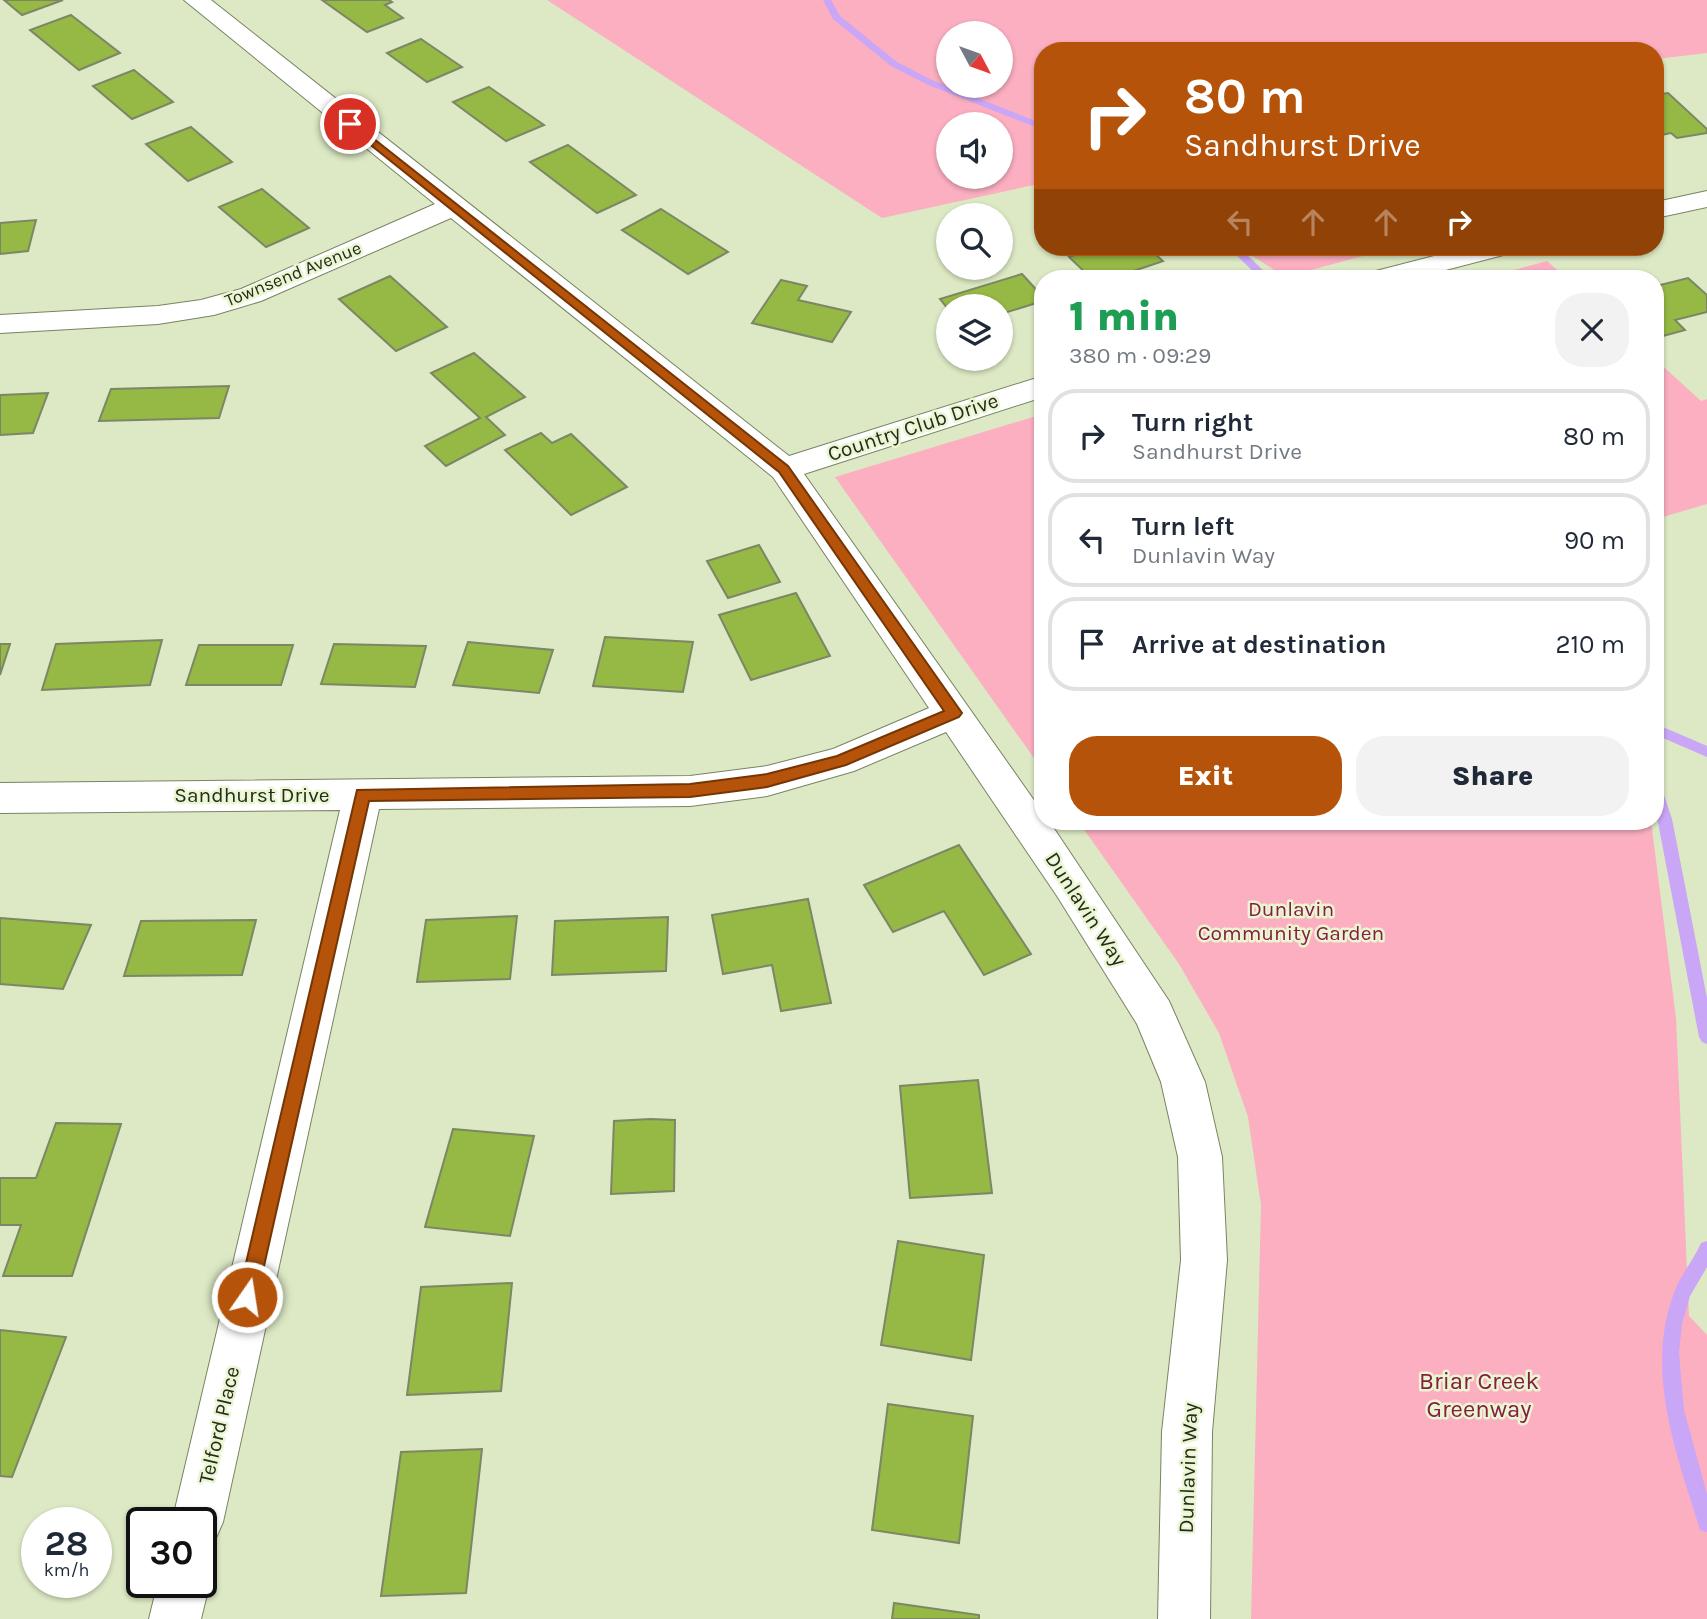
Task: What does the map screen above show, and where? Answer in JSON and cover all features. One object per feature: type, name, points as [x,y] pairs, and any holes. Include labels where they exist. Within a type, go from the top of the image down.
[{"type":"street","name":"Dunlavin Way","points":[[196,0],[784,469],[1034,830]]},
{"type":"street","points":[[1664,208],[1707,199]]},
{"type":"street","name":"Townsend Avenue","points":[[0,324],[158,315],[204,309],[251,295],[454,206]]},
{"type":"street","points":[[1413,270],[1466,256]]},
{"type":"street","name":"Country Club Drive","points":[[784,469],[1034,389]]},
{"type":"street","name":"Sandhurst Drive","points":[[0,798],[690,791],[767,780],[841,761],[954,713]]},
{"type":"street","name":"Telford Place","points":[[200,1507],[363,794]]},
{"type":"street","name":"Dunlavin Way","points":[[1034,830],[1154,1014],[1183,1082],[1200,1157],[1204,1260],[1187,1432],[1184,1619]]},
{"type":"street","points":[[175,1619],[180,1598]]},
{"type":"green space","points":[[547,0],[1707,0],[1707,53],[1664,58],[1664,42],[1034,42],[1034,185],[951,203],[936,203],[936,206],[882,218]]},
{"type":"green space","points":[[1253,256],[1363,256],[1311,270],[1274,270]]},
{"type":"green space","points":[[1547,261],[1557,270],[1514,270]]},
{"type":"green space","points":[[1664,367],[1701,401],[1707,399],[1707,504],[1664,517]]},
{"type":"green space","points":[[1034,417],[1034,758],[835,477]]},
{"type":"green space","name":"Briar Creek Greenway","points":[[1084,830],[1652,830],[1676,1018],[1689,1316],[1707,1335],[1707,1619],[1251,1619],[1261,1205],[1248,1117],[1219,1033],[1179,964]]},
{"type":"building","points":[[4,0],[63,0],[22,15]]},
{"type":"building","points":[[322,0],[389,0],[392,2],[385,5],[403,18],[367,32]]},
{"type":"building","points":[[71,15],[120,53],[79,70],[30,30]]},
{"type":"building","points":[[421,39],[462,67],[427,82],[387,53]]},
{"type":"building","points":[[134,70],[173,102],[132,119],[93,86]]},
{"type":"building","points":[[489,87],[544,125],[506,141],[453,102]]},
{"type":"building","points":[[1668,93],[1707,129],[1707,133],[1677,138],[1671,133],[1664,134],[1664,94]]},
{"type":"building","points":[[191,127],[232,162],[188,181],[146,144]]},
{"type":"building","points":[[568,145],[636,195],[597,213],[530,162]]},
{"type":"building","points":[[262,189],[309,228],[266,247],[219,207]]},
{"type":"building","points":[[661,209],[728,252],[688,274],[622,230]]},
{"type":"building","points":[[36,220],[28,251],[0,254],[0,223]]},
{"type":"building","points":[[1157,256],[1163,261],[1137,270],[1083,270],[1069,257]]},
{"type":"building","points":[[1022,274],[1034,287],[1034,304],[1013,310],[1013,294],[956,294],[1002,280],[1013,280],[1013,277]]},
{"type":"building","points":[[390,276],[447,327],[396,351],[339,299]]},
{"type":"building","points":[[1688,278],[1707,295],[1707,312],[1675,320],[1685,330],[1664,336],[1664,284]]},
{"type":"building","points":[[781,280],[807,286],[798,300],[851,312],[832,342],[752,323]]},
{"type":"building","points":[[474,353],[525,397],[486,417],[505,435],[446,466],[425,446],[480,418],[431,373]]},
{"type":"building","points":[[229,386],[219,418],[99,421],[111,389]]},
{"type":"building","points":[[48,393],[33,433],[0,435],[0,395]]},
{"type":"building","points":[[541,433],[552,443],[571,434],[627,487],[571,515],[505,450]]},
{"type":"building","points":[[759,545],[780,582],[728,598],[707,561]]},
{"type":"building","points":[[796,593],[830,656],[751,680],[719,615]]},
{"type":"building","points":[[605,637],[693,642],[683,692],[593,686]]},
{"type":"building","points":[[162,640],[150,685],[42,690],[56,644]]},
{"type":"building","points":[[468,642],[553,650],[539,693],[453,685]]},
{"type":"building","points":[[0,644],[10,644],[0,675]]},
{"type":"building","points":[[334,644],[426,646],[415,687],[321,684]]},
{"type":"building","points":[[199,645],[293,645],[281,685],[186,685]]},
{"type":"building","points":[[959,845],[1031,954],[984,975],[944,911],[893,932],[864,885]]},
{"type":"building","points":[[808,899],[831,1003],[781,1011],[772,965],[723,974],[712,915]]},
{"type":"building","points":[[517,916],[510,979],[417,982],[426,920]]},
{"type":"building","points":[[668,917],[666,971],[552,975],[555,921]]},
{"type":"building","points":[[0,918],[91,925],[63,989],[0,984]]},
{"type":"building","points":[[256,920],[242,975],[124,976],[141,921]]},
{"type":"building","points":[[978,1080],[992,1193],[910,1198],[900,1086]]},
{"type":"building","points":[[675,1120],[674,1191],[611,1194],[614,1121]]},
{"type":"building","points":[[56,1123],[121,1124],[72,1276],[3,1276],[21,1225],[0,1225],[0,1178],[36,1178]]},
{"type":"building","points":[[453,1129],[534,1136],[510,1236],[425,1227]]},
{"type":"building","points":[[898,1241],[984,1255],[971,1360],[881,1345]]},
{"type":"building","points":[[512,1283],[501,1391],[407,1395],[421,1287]]},
{"type":"building","points":[[0,1330],[66,1337],[12,1477],[0,1476]]},
{"type":"building","points":[[888,1404],[973,1416],[959,1543],[872,1530]]},
{"type":"building","points":[[482,1449],[466,1593],[381,1596],[401,1452]]},
{"type":"building","points":[[894,1603],[979,1615],[979,1619],[892,1619]]},
{"type":"waterway","points":[[827,0],[836,17],[894,64],[929,82],[1034,123]]},
{"type":"waterway","points":[[1243,256],[1257,270]]},
{"type":"waterway","points":[[1664,733],[1707,752]]},
{"type":"waterway","points":[[1664,816],[1707,1037]]},
{"type":"waterway","points":[[1707,1249],[1681,1296],[1673,1324],[1670,1353],[1675,1410],[1689,1468],[1707,1523]]},
{"type":"route","points":[[247,1297],[363,794],[690,791],[767,780],[841,761],[954,713],[784,469],[350,124]]},
{"type":"park label","name":"Dunlavin Community Garden","points":[[1291,921]]}]
